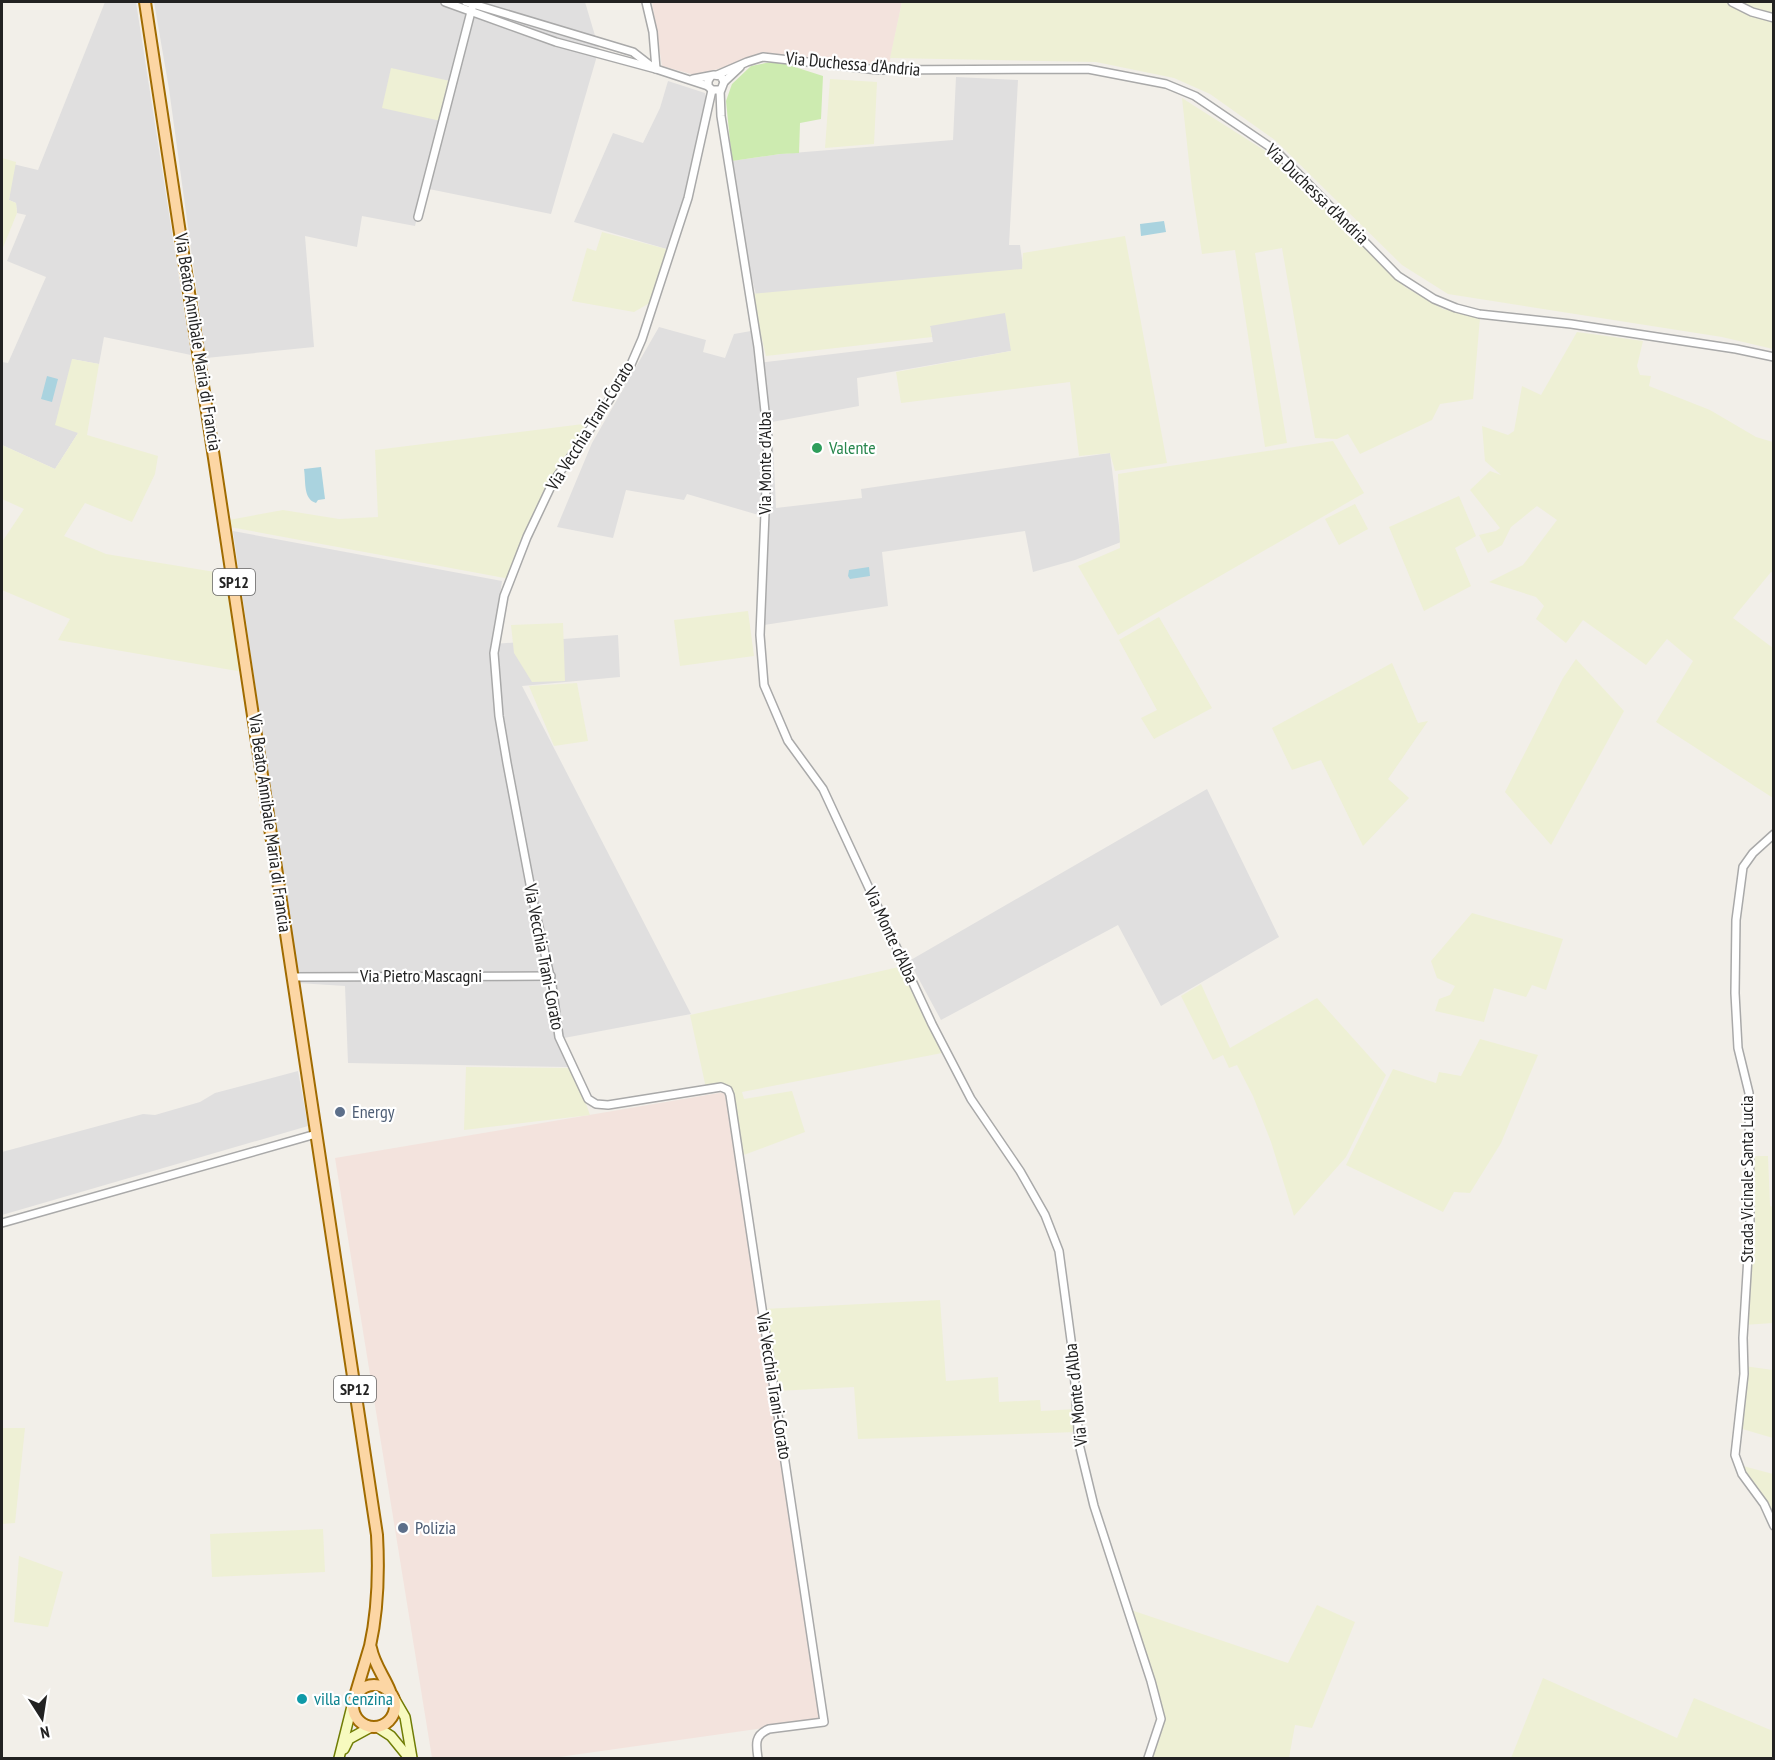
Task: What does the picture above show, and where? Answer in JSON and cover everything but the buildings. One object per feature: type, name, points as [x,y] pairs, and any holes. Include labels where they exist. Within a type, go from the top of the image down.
[{"type":"main road","name":"Via Beato Annibale Maria di Francia","points":[[145,2],[377,1535],[379,1569],[370,1645],[354,1699]]},
{"type":"main road","name":"Via Beato Annibale Maria di Francia","points":[[370,1645],[374,1663],[393,1695]]},
{"type":"main road","points":[[339,1757],[354,1699],[365,1686],[372,1684],[379,1685],[393,1695],[405,1717],[411,1758]]},
{"type":"main road","points":[[339,1757],[349,1739],[374,1727],[384,1725],[393,1717],[396,1704],[393,1695]]},
{"type":"main road","points":[[354,1699],[355,1715],[359,1721],[391,1736],[411,1758]]},
{"type":"street","name":"Via Duchessa d'Andria","points":[[445,2],[556,42],[656,69],[713,89]]},
{"type":"street","points":[[646,2],[653,32],[656,69]]},
{"type":"street","points":[[1732,2],[1752,12],[1773,18]]},
{"type":"street","name":"Via Duchessa d'Andria","points":[[469,3],[633,52],[656,69]]},
{"type":"street","points":[[418,217],[472,13],[469,3]]},
{"type":"street","name":"Via Duchessa d'Andria","points":[[691,80],[714,75],[763,57],[878,70],[1088,69],[1166,84],[1195,96],[1276,151],[1398,276],[1434,298],[1456,308],[1479,314],[1571,324],[1736,349],[1773,357]]},
{"type":"street","points":[[724,82],[723,78],[714,75],[708,81],[713,89],[724,82],[747,62]]},
{"type":"street","name":"Via Monte d'Alba","points":[[713,89],[721,116],[758,347],[768,439],[760,635],[764,685],[788,741],[823,789],[932,1024],[971,1099],[1020,1171],[1045,1215],[1059,1251],[1072,1355],[1079,1444],[1094,1506],[1151,1681],[1161,1719],[1148,1758]]},
{"type":"street","name":"Via Vecchia Trani-Corato","points":[[713,89],[687,198],[642,339],[629,369],[553,482],[527,537],[504,596],[494,653],[499,716],[550,976],[559,1037],[588,1099],[596,1104],[608,1105],[721,1087],[728,1090],[730,1095],[824,1722],[760,1732],[756,1740],[758,1758]]},
{"type":"street","points":[[704,123],[721,116]]},
{"type":"street","name":"Strada Vicinale Santa Lucia","points":[[1773,834],[1753,853],[1743,867],[1736,920],[1735,998],[1738,1048],[1749,1093],[1750,1224],[1743,1338],[1744,1374],[1735,1455],[1742,1474],[1764,1504],[1773,1526]]},
{"type":"street","name":"Via Pietro Mascagni","points":[[292,977],[550,976]]},
{"type":"street","points":[[2,1223],[316,1134]]},
{"type":"shaded area","points":[[105,2],[136,2],[191,355],[104,337],[99,364],[72,359],[78,433],[55,469],[2,445],[2,362],[8,363],[46,277],[7,261],[26,215],[17,213],[16,203],[9,200],[13,164],[38,170]]},
{"type":"shaded area","points":[[154,2],[585,2],[599,49],[551,214],[424,188],[415,226],[362,216],[357,247],[305,236],[314,347],[206,358],[169,89]]},
{"type":"shaded area","points":[[652,2],[902,2],[889,65],[763,53],[695,75],[662,66]]},
{"type":"shaded area","points":[[956,77],[1018,80],[1009,245],[1020,245],[1029,310],[1016,350],[857,378],[859,406],[772,422],[776,508],[862,498],[861,489],[1110,453],[1121,542],[1075,560],[1033,572],[1025,531],[882,552],[888,606],[764,625],[762,516],[687,494],[684,500],[626,490],[613,538],[557,527],[592,443],[659,327],[706,340],[703,352],[725,358],[734,334],[751,331],[758,363],[933,342],[930,326],[760,312],[746,253],[732,161],[780,154],[953,140]]},
{"type":"shaded area","points":[[668,81],[705,93],[707,103],[670,250],[574,222],[613,133],[643,143],[660,108]]},
{"type":"shaded area","points":[[233,531],[502,581],[493,644],[618,635],[620,677],[522,686],[691,1014],[564,1038],[568,1067],[348,1063],[345,986],[298,983]]},
{"type":"shaded area","points":[[1207,789],[1279,937],[1161,1006],[1118,925],[941,1020],[909,961]]},
{"type":"shaded area","points":[[298,1071],[308,1126],[2,1215],[2,1152],[143,1114],[155,1115],[200,1102],[215,1093]]},
{"type":"shaded area","points":[[725,1092],[820,1720],[552,1758],[432,1758],[335,1158]]},
{"type":"green space","points":[[902,2],[1726,2],[1756,15],[1773,19],[1773,349],[1722,337],[1448,294],[1402,265],[1275,140],[1210,94],[1174,78],[1096,62],[890,58]]},
{"type":"green space","points":[[1737,2],[1773,2],[1773,14],[1757,11]]},
{"type":"green space","points":[[776,61],[823,76],[821,119],[800,123],[799,153],[732,161],[726,101],[732,84],[751,66]]},
{"type":"green space","points":[[391,68],[450,81],[441,121],[382,108]]},
{"type":"green space","points":[[830,79],[877,82],[874,144],[825,148]]},
{"type":"green space","points":[[1182,98],[1270,154],[1405,287],[1443,309],[1480,318],[1473,399],[1440,404],[1432,420],[1360,454],[1348,434],[1337,439],[1315,438],[1282,248],[1255,253],[1287,443],[1265,447],[1235,250],[1202,254]]},
{"type":"green space","points":[[2,158],[16,162],[9,200],[16,203],[17,213],[2,250]]},
{"type":"green space","points":[[602,232],[670,250],[653,301],[634,312],[572,301],[587,248],[596,251]]},
{"type":"green space","points":[[1125,236],[1167,463],[1115,471],[1110,453],[1079,456],[1070,382],[901,403],[896,372],[1011,351],[1005,313],[930,326],[932,337],[766,356],[751,294],[1022,269],[1023,253]]},
{"type":"green space","points":[[1577,332],[1643,341],[1637,366],[1640,375],[1651,376],[1649,386],[1710,410],[1756,437],[1773,442],[1773,573],[1771,572],[1733,618],[1773,648],[1773,798],[1656,722],[1693,661],[1667,639],[1646,665],[1583,620],[1566,643],[1536,619],[1544,606],[1536,597],[1489,582],[1523,565],[1557,520],[1537,506],[1511,527],[1502,545],[1488,553],[1479,535],[1500,528],[1470,490],[1490,471],[1501,475],[1485,461],[1482,426],[1508,435],[1514,431],[1522,386],[1541,395]]},
{"type":"green space","points":[[72,359],[99,364],[87,435],[158,456],[155,474],[132,522],[85,503],[64,536],[106,554],[227,574],[243,672],[58,640],[70,619],[2,590],[2,542],[24,509],[2,499],[2,445],[55,469],[78,433],[55,425]]},
{"type":"green space","points":[[591,423],[553,484],[510,579],[230,527],[229,520],[283,510],[339,519],[378,517],[375,450]]},
{"type":"green space","points":[[1333,441],[1364,493],[1118,635],[1078,566],[1120,548],[1118,474]]},
{"type":"green space","points":[[1459,496],[1476,536],[1455,548],[1471,586],[1424,611],[1389,527]]},
{"type":"green space","points":[[1355,504],[1368,529],[1339,545],[1325,519]]},
{"type":"green space","points":[[748,611],[754,656],[680,666],[674,620]]},
{"type":"green space","points":[[1159,617],[1212,708],[1154,739],[1141,718],[1157,710],[1119,640]]},
{"type":"green space","points":[[563,623],[565,681],[532,682],[514,653],[511,625]]},
{"type":"green space","points":[[1576,659],[1624,711],[1551,845],[1505,792],[1563,678]]},
{"type":"green space","points":[[1392,663],[1418,723],[1428,721],[1388,779],[1409,798],[1363,846],[1321,760],[1292,770],[1272,728]]},
{"type":"green space","points":[[577,683],[588,741],[554,746],[529,686]]},
{"type":"green space","points":[[1472,913],[1563,939],[1546,990],[1532,985],[1526,997],[1494,988],[1484,1022],[1435,1011],[1439,999],[1450,995],[1455,986],[1437,978],[1431,961]]},
{"type":"green space","points":[[903,966],[942,1053],[742,1092],[744,1099],[792,1091],[805,1132],[741,1156],[732,1090],[706,1088],[690,1015]]},
{"type":"green space","points":[[1201,984],[1230,1048],[1317,998],[1386,1075],[1346,1157],[1294,1216],[1271,1142],[1253,1096],[1237,1065],[1229,1068],[1223,1055],[1213,1060],[1181,996]]},
{"type":"green space","points":[[1480,1039],[1538,1055],[1501,1143],[1470,1193],[1454,1192],[1443,1212],[1346,1165],[1393,1069],[1436,1083],[1439,1072],[1461,1076]]},
{"type":"green space","points":[[466,1067],[573,1068],[590,1115],[464,1130]]},
{"type":"green space","points":[[1750,1156],[1768,1156],[1770,1206],[1774,1207],[1773,1323],[1744,1325]]},
{"type":"green space","points":[[940,1300],[946,1381],[998,1377],[999,1402],[1040,1400],[1041,1411],[1076,1409],[1078,1432],[858,1439],[854,1387],[777,1391],[764,1309]]},
{"type":"green space","points":[[1744,1366],[1773,1370],[1773,1438],[1739,1428]]},
{"type":"green space","points":[[2,1428],[25,1428],[15,1523],[2,1524]]},
{"type":"green space","points":[[1743,1466],[1773,1474],[1773,1519],[1760,1495]]},
{"type":"green space","points":[[323,1529],[325,1572],[212,1577],[210,1534]]},
{"type":"green space","points":[[19,1556],[63,1572],[48,1627],[14,1622]]},
{"type":"green space","points":[[1317,1605],[1355,1622],[1312,1728],[1295,1725],[1289,1758],[1144,1758],[1160,1706],[1131,1610],[1288,1663]]},
{"type":"green space","points":[[1543,1678],[1677,1738],[1694,1698],[1773,1731],[1773,1758],[1511,1758]]},
{"type":"water","points":[[1164,221],[1166,232],[1141,236],[1140,224]]},
{"type":"water","points":[[47,376],[58,379],[52,402],[41,399]]},
{"type":"water","points":[[321,467],[325,499],[318,500],[316,503],[307,494],[304,469]]},
{"type":"water","points":[[869,567],[870,576],[850,579],[848,576],[849,570]]},
{"type":"place","name":"Valente","points":[[817,448]]},
{"type":"place","name":"Energy","points":[[340,1112]]},
{"type":"place","name":"Polizia","points":[[403,1528]]},
{"type":"place","name":"villa Cenzina","points":[[302,1699]]}]
